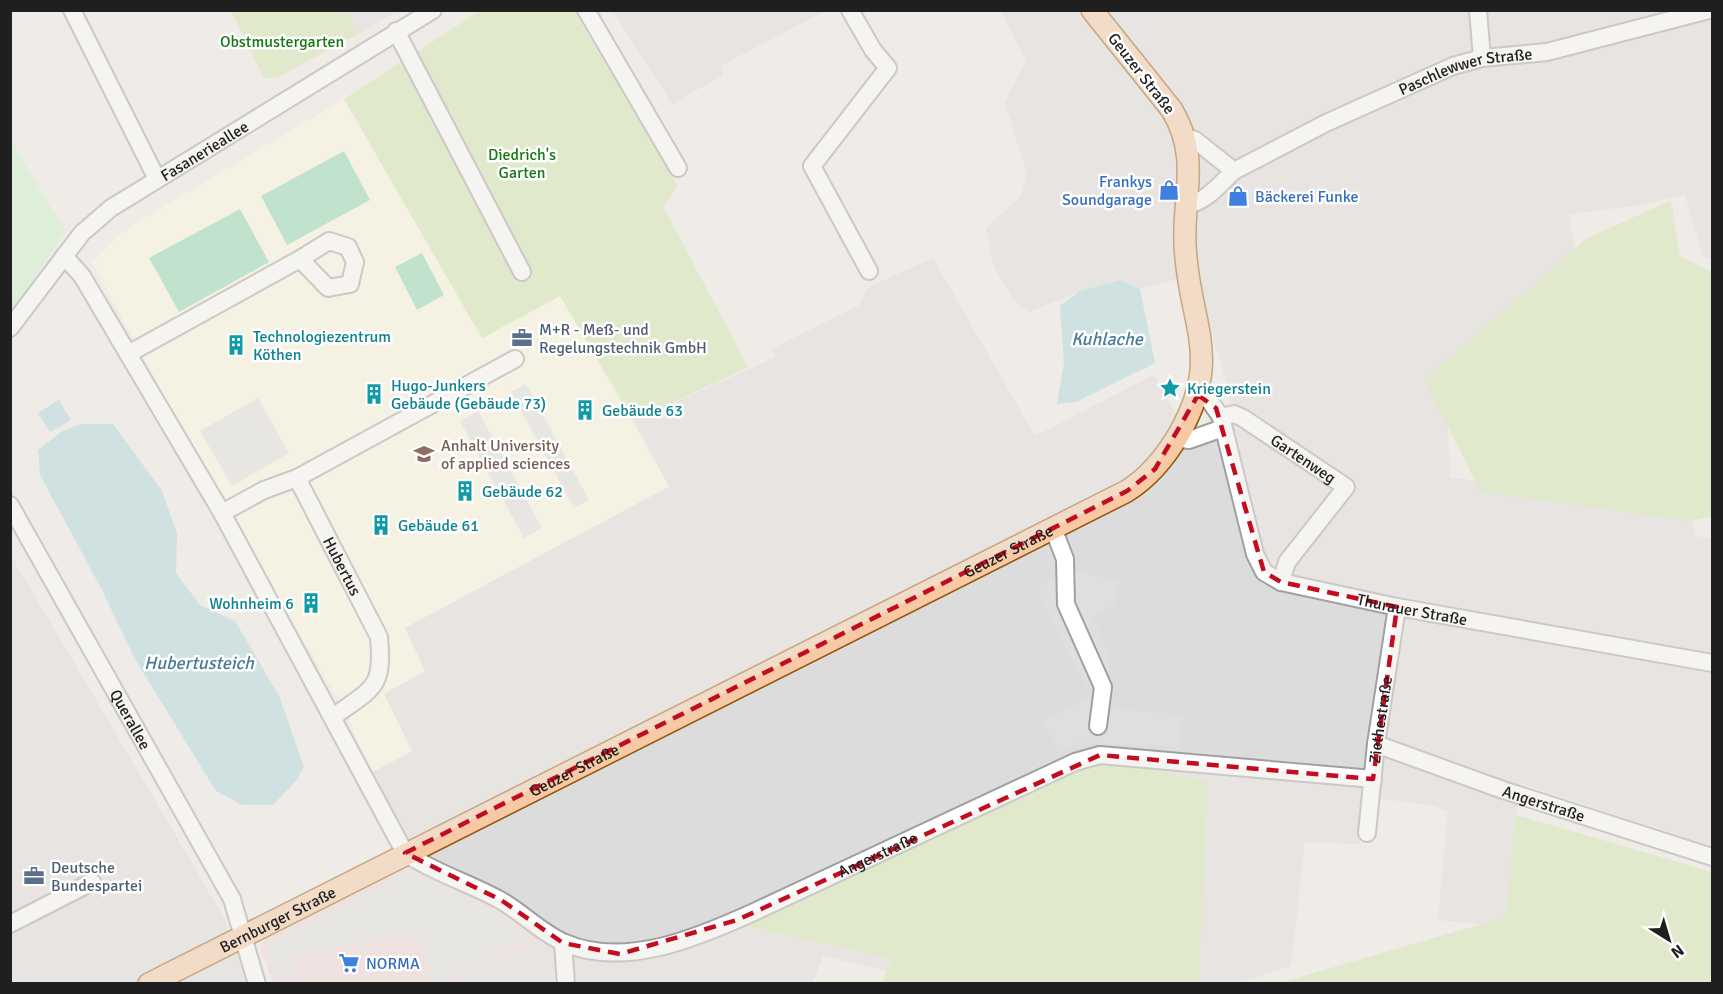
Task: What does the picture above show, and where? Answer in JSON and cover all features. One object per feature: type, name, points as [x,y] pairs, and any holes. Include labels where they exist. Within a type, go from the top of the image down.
[{"type":"main road","name":"Geuzer Straße","points":[[405,853],[1053,528],[1137,484],[1155,469],[1176,438],[1198,395],[1203,365],[1186,260],[1189,162],[1185,137],[1164,99],[1092,10]]},
{"type":"main road","name":"Bernburger Straße","points":[[149,984],[405,853]]},
{"type":"street","points":[[72,10],[157,179]]},
{"type":"street","name":"Fasanerieallee","points":[[10,328],[64,256],[96,219],[157,179],[433,10]]},
{"type":"street","points":[[586,10],[678,168]]},
{"type":"street","points":[[850,10],[873,50],[888,68],[812,166],[869,271]]},
{"type":"street","points":[[1478,10],[1482,58]]},
{"type":"street","name":"Paschlewwer Straße","points":[[1187,205],[1198,203],[1234,171],[1405,85],[1453,66],[1482,58],[1547,52],[1709,10]]},
{"type":"street","points":[[396,31],[522,272]]},
{"type":"street","points":[[1185,137],[1195,140],[1234,171]]},
{"type":"street","points":[[64,256],[82,276],[222,513],[405,853]]},
{"type":"street","points":[[128,354],[300,259]]},
{"type":"street","points":[[222,513],[264,489],[297,478],[515,359]]},
{"type":"street","points":[[1176,438],[1189,440],[1222,422],[1209,400],[1198,395]]},
{"type":"street","name":"Gartenweg","points":[[1222,422],[1234,414],[1243,418],[1346,487],[1287,562],[1281,582]]},
{"type":"street","name":"Thurauer Straße","points":[[1222,422],[1255,554],[1264,572],[1281,582],[1396,607],[1713,663]]},
{"type":"street","name":"Hubertus","points":[[297,478],[379,637],[381,663],[375,686],[333,717]]},
{"type":"street","name":"Querallee","points":[[10,505],[232,899],[258,984]]},
{"type":"street","points":[[1053,528],[1065,559],[1066,604],[1103,687],[1098,726]]},
{"type":"street","name":"Ziethestraße","points":[[1367,833],[1376,744],[1396,607]]},
{"type":"street","name":"Angerstraße","points":[[1376,744],[1503,790],[1713,857]]},
{"type":"street","name":"Angerstraße","points":[[405,853],[421,864],[501,900],[563,943],[590,951],[620,954],[708,931],[754,912],[1075,762],[1100,754],[1373,779]]},
{"type":"street","points":[[10,924],[92,882]]},
{"type":"street","points":[[563,943],[567,984]]},
{"type":"highlighted area","points":[[1198,395],[1216,408],[1264,572],[1281,582],[1397,607],[1373,779],[1100,755],[737,920],[620,954],[563,943],[501,900],[405,853],[1127,491],[1155,469]]},
{"type":"shaded area","points":[[1003,10],[1712,11],[1712,260],[1702,255],[1685,195],[1642,205],[1569,214],[1590,345],[1447,405],[1450,477],[1598,499],[1692,521],[1696,536],[1712,539],[1712,846],[1519,783],[1510,927],[1438,920],[1448,811],[1433,806],[1363,796],[1359,844],[1305,842],[1291,966],[1238,983],[1199,983],[1208,783],[741,926],[892,959],[887,971],[823,956],[812,983],[449,983],[543,937],[552,929],[491,885],[431,857],[406,841],[373,772],[411,751],[384,694],[404,628],[669,487],[634,421],[776,357],[772,349],[858,306],[869,287],[933,258],[1035,436],[1154,375],[1193,444],[1235,425],[1227,384],[1194,275],[1140,289],[1119,280],[1080,291],[1029,312],[1014,300],[994,267],[986,228],[1021,196],[1027,175],[1005,102],[1026,61],[1001,12]]},
{"type":"shaded area","points":[[346,11],[398,11],[358,34]]},
{"type":"shaded area","points":[[613,11],[825,11],[720,66],[723,75],[672,104]]},
{"type":"shaded area","name":"Anhalt University of applied sciences","points":[[344,99],[482,338],[560,296],[669,486],[405,628],[425,671],[384,694],[412,751],[373,772],[340,702],[226,509],[92,262],[116,238],[136,223]]},
{"type":"shaded area","points":[[526,384],[589,500],[574,508],[511,392]]},
{"type":"shaded area","points":[[258,398],[289,453],[232,486],[200,431]]},
{"type":"shaded area","points":[[478,411],[542,528],[524,538],[460,421]]},
{"type":"shaded area","points":[[10,554],[226,921],[249,983],[11,983]]},
{"type":"shaded area","points":[[1070,570],[1120,581],[1113,607],[1093,618],[1110,654],[1109,672],[1086,686],[1036,590]]},
{"type":"shaded area","points":[[1087,699],[1109,708],[1184,715],[1178,747],[1077,743],[1060,752],[1042,719]]},
{"type":"shaded area","points":[[411,866],[502,906],[543,937],[449,983],[274,983],[261,951],[261,944],[266,939]]},
{"type":"shaded area","points":[[411,870],[497,911],[531,936],[443,983],[435,983],[416,932],[294,956],[300,983],[279,983],[266,950],[268,943]]},
{"type":"green space","name":"Obstmustergarten","points":[[231,11],[346,11],[358,34],[276,78],[264,78]]},
{"type":"green space","name":"Diedrich's Garten","points":[[480,11],[574,11],[678,186],[663,206],[748,367],[634,421],[560,296],[482,338],[344,99]]},
{"type":"green space","points":[[11,141],[65,230],[11,315]]},
{"type":"green space","points":[[344,151],[370,200],[287,245],[261,196]]},
{"type":"green space","points":[[1671,200],[1680,256],[1712,272],[1712,516],[1692,521],[1481,492],[1424,380],[1586,239]]},
{"type":"green space","points":[[240,209],[269,262],[179,312],[149,258]]},
{"type":"green space","points":[[422,253],[444,295],[417,310],[395,267]]},
{"type":"green space","points":[[1100,758],[1208,782],[1199,983],[882,983],[892,959],[740,925]]},
{"type":"green space","points":[[1516,815],[1712,872],[1712,983],[1279,983],[1506,917]]},
{"type":"water","name":"Kuhlache","points":[[1120,280],[1140,289],[1155,363],[1076,402],[1057,404],[1064,363],[1060,306],[1080,291]]},
{"type":"water","points":[[59,400],[71,420],[50,432],[38,413]]},
{"type":"water","name":"Hubertusteich","points":[[80,424],[113,424],[162,491],[177,534],[176,573],[200,605],[235,621],[279,696],[304,767],[297,780],[273,805],[242,805],[216,791],[135,659],[101,588],[40,475],[38,450],[61,432]]},
{"type":"place","name":"Frankys Soundgarage","points":[[1169,190]]},
{"type":"place","name":"Bäckerei Funke","points":[[1238,196]]},
{"type":"place","name":"M+R - Meß- und Regelungstechnik GmbH","points":[[522,338]]},
{"type":"place","name":"Technologiezentrum Köthen","points":[[236,345]]},
{"type":"place","name":"Kriegerstein","points":[[1170,388]]},
{"type":"place","name":"Hugo-Junkers Gebäude (Gebäude 73)","points":[[374,394]]},
{"type":"place","name":"Gebäude 63","points":[[585,410]]},
{"type":"place","name":"Anhalt University of applied sciences","points":[[424,454]]},
{"type":"place","name":"Gebäude 62","points":[[465,491]]},
{"type":"place","name":"Gebäude 61","points":[[381,525]]},
{"type":"place","name":"Wohnheim 6","points":[[311,603]]},
{"type":"place","name":"Deutsche Bundespartei","points":[[34,876]]},
{"type":"place","name":"NORMA","points":[[349,963]]}]
